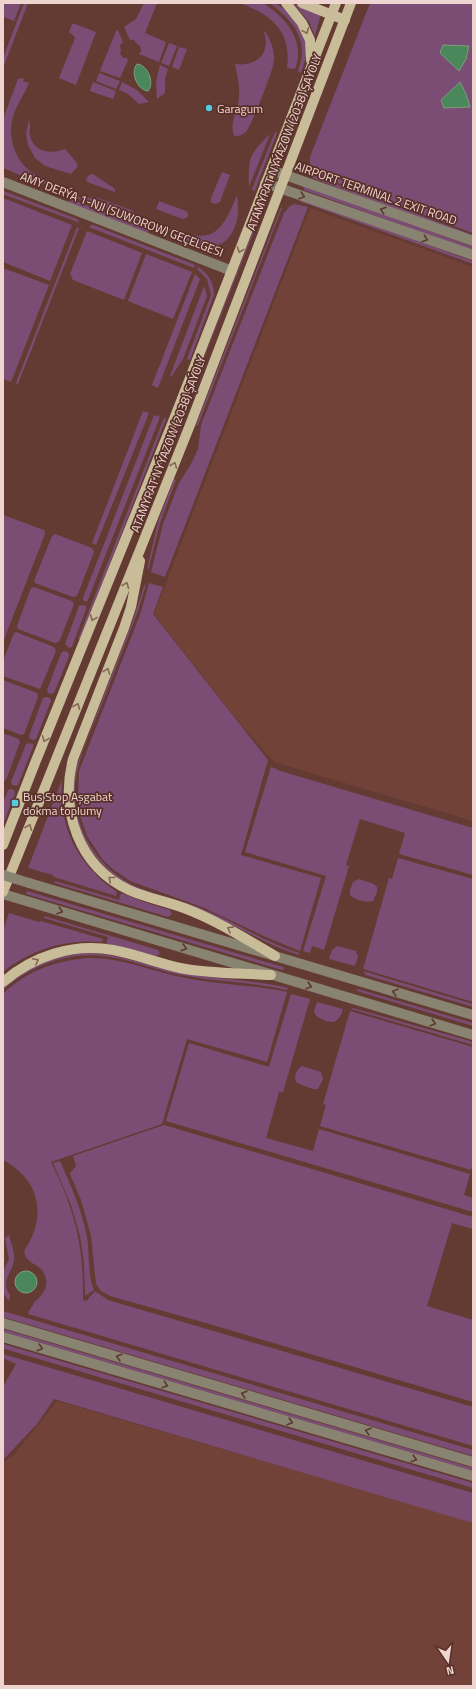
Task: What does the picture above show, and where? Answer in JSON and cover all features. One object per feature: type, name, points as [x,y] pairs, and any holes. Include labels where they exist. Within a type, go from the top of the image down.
[{"type":"main road","points":[[286,3],[302,23],[310,40],[311,64]]},
{"type":"main road","points":[[302,3],[333,6],[348,11]]},
{"type":"main road","name":"ATAMYRAT NYÝAZOW (2038) ŞAÝOLY","points":[[3,845],[174,419],[333,6]]},
{"type":"main road","name":"ATAMYRAT NYÝAZOW (2038) ŞAÝOLY","points":[[3,893],[145,537],[348,11]]},
{"type":"main road","points":[[145,537],[128,614],[73,758],[70,771],[68,805],[73,825],[89,857],[108,877],[117,883],[139,895],[183,908],[212,920],[275,956]]},
{"type":"main road","points":[[3,982],[25,966],[43,957],[65,950],[91,947],[112,950],[195,970],[271,975]]},
{"type":"street","name":"AIRPORT TERMINAL 2 EXIT ROAD","points":[[271,170],[473,241]]},
{"type":"street","name":"AMY DERÝA 1-NJI (SUWOROW) GEÇELGESI","points":[[3,182],[232,271]]},
{"type":"street","points":[[266,183],[473,256]]},
{"type":"street","points":[[3,875],[473,1015]]},
{"type":"street","points":[[3,893],[473,1035]]},
{"type":"street","points":[[3,1323],[473,1462]]},
{"type":"street","points":[[3,1337],[473,1476]]},
{"type":"shaded area","points":[[3,3],[21,3],[14,21],[3,17]]},
{"type":"shaded area","points":[[24,3],[28,3],[3,68],[3,58]]},
{"type":"shaded area","points":[[144,3],[157,3],[145,33],[166,42],[159,62],[139,54],[141,51],[140,46],[134,40],[130,40],[124,27],[136,19]]},
{"type":"shaded area","points":[[239,3],[263,3],[286,23],[296,39],[298,49],[298,58],[295,69],[287,68],[288,55],[286,44],[277,26],[261,13]]},
{"type":"shaded area","points":[[270,3],[282,7],[288,12],[298,25],[304,38],[306,48],[304,66],[301,73],[298,71],[302,50],[297,32],[286,17]]},
{"type":"shaded area","points":[[370,3],[473,3],[473,233],[316,175],[310,167],[310,157]]},
{"type":"shaded area","points":[[294,4],[321,14],[315,36],[309,22]]},
{"type":"shaded area","points":[[72,24],[96,32],[76,85],[59,78],[75,38],[69,32]]},
{"type":"shaded area","points":[[118,30],[123,42],[120,45],[120,54],[123,58],[127,58],[128,60],[120,78],[100,71],[116,31]]},
{"type":"shaded area","points":[[265,31],[273,49],[273,65],[250,126],[243,134],[234,136],[233,120],[239,101],[238,80],[235,64],[249,63],[260,57],[265,47]]},
{"type":"shaded area","points":[[169,43],[177,46],[169,66],[161,63]]},
{"type":"shaded area","points":[[443,45],[469,46],[466,59],[459,71],[440,53]]},
{"type":"shaded area","points":[[179,47],[187,49],[179,70],[172,67]]},
{"type":"shaded area","points":[[137,64],[141,65],[149,75],[151,84],[148,91],[144,90],[136,80],[134,71]]},
{"type":"shaded area","points":[[160,65],[168,69],[165,78],[165,93],[157,99],[156,82]]},
{"type":"shaded area","points":[[99,73],[120,81],[116,89],[96,81]]},
{"type":"shaded area","points":[[18,79],[24,79],[23,81],[29,83],[12,119],[11,136],[13,144],[20,160],[31,172],[56,185],[39,183],[3,168],[3,119]]},
{"type":"shaded area","points":[[93,82],[116,91],[113,99],[90,91]]},
{"type":"shaded area","points":[[122,82],[137,90],[149,102],[139,104],[128,94],[119,90]]},
{"type":"shaded area","points":[[460,82],[470,107],[444,108],[441,100]]},
{"type":"shaded area","points":[[29,120],[30,136],[35,146],[49,152],[65,149],[77,163],[78,166],[71,174],[45,166],[35,158],[28,145],[26,133]]},
{"type":"shaded area","points":[[275,132],[277,133],[255,190],[253,191],[252,189]]},
{"type":"shaded area","points":[[270,134],[249,187],[251,157]]},
{"type":"shaded area","points":[[222,172],[230,175],[220,202],[215,204],[211,202],[211,198]]},
{"type":"shaded area","points":[[93,174],[115,189],[115,192],[87,182],[86,179],[89,175]]},
{"type":"shaded area","points":[[312,175],[473,235],[473,238],[312,178]]},
{"type":"shaded area","points":[[303,186],[473,247],[473,251],[304,190]]},
{"type":"shaded area","points":[[3,191],[77,219],[80,223],[3,194]]},
{"type":"shaded area","points":[[237,195],[237,220],[231,235],[224,242],[215,246],[196,245],[177,235],[168,228],[195,236],[205,236],[213,233],[220,228],[226,219]]},
{"type":"shaded area","points":[[74,197],[98,198],[131,210],[148,226]]},
{"type":"shaded area","points":[[3,198],[72,225],[50,281],[3,262]]},
{"type":"shaded area","points":[[68,198],[149,230],[148,234],[69,203]]},
{"type":"shaded area","points":[[299,199],[473,261],[473,264],[299,201]]},
{"type":"shaded area","points":[[265,200],[266,201],[180,419]]},
{"type":"shaded area","points":[[159,201],[186,211],[188,213],[188,217],[183,219],[156,209]]},
{"type":"shaded area","points":[[295,204],[308,207],[165,577],[151,572],[163,524],[179,483],[191,464],[198,449],[201,425],[284,213],[290,206]]},
{"type":"shaded area","points":[[281,207],[282,208],[198,425],[196,425]]},
{"type":"shaded area","points":[[310,208],[473,267],[473,821],[274,762],[238,721],[154,614]]},
{"type":"shaded area","points":[[91,225],[195,265],[194,268],[89,227]]},
{"type":"shaded area","points":[[77,227],[79,228],[18,384],[16,383]]},
{"type":"shaded area","points":[[87,231],[142,253],[124,300],[73,280],[70,274]]},
{"type":"shaded area","points":[[146,254],[192,272],[173,319],[128,301]]},
{"type":"shaded area","points":[[198,267],[205,272],[210,279],[213,286],[214,295],[190,360],[187,359],[211,295],[207,279],[197,269]]},
{"type":"shaded area","points":[[3,268],[49,285],[11,382],[3,379]]},
{"type":"shaded area","points":[[195,274],[200,279],[158,388],[152,385]]},
{"type":"shaded area","points":[[204,286],[207,296],[183,359],[171,377],[170,376]]},
{"type":"shaded area","points":[[143,411],[149,413],[96,545],[92,543]]},
{"type":"shaded area","points":[[154,415],[160,417],[87,602],[83,600],[83,598]]},
{"type":"shaded area","points":[[164,418],[166,419],[80,640],[78,639]]},
{"type":"shaded area","points":[[174,479],[176,480],[160,523],[148,571],[158,522]]},
{"type":"shaded area","points":[[3,515],[44,530],[45,534],[3,642]]},
{"type":"shaded area","points":[[55,534],[92,548],[94,552],[77,596],[73,597],[35,583],[34,581],[52,536]]},
{"type":"shaded area","points":[[149,583],[163,587],[153,614],[268,760],[241,855],[321,878],[300,951],[202,907],[130,881],[103,860],[87,836],[80,815],[78,801],[79,771],[141,612]]},
{"type":"shaded area","points":[[146,584],[138,611],[79,763],[75,787],[75,802],[83,831],[90,845],[99,857],[121,878],[149,892],[190,904],[213,913],[274,943],[299,953],[299,955],[277,947],[213,916],[145,892],[123,881],[110,872],[90,849],[77,822],[73,792],[75,770]]},
{"type":"shaded area","points":[[34,587],[72,601],[74,604],[59,642],[55,643],[18,629],[17,626],[31,588]]},
{"type":"shaded area","points":[[79,606],[86,606],[86,609],[72,647],[69,648],[65,644]]},
{"type":"shaded area","points":[[16,632],[54,647],[56,651],[40,689],[3,676],[3,661],[14,633]]},
{"type":"shaded area","points":[[64,651],[68,652],[69,656],[54,693],[48,693],[47,690],[61,653]]},
{"type":"shaded area","points":[[3,680],[37,693],[38,697],[24,734],[21,735],[3,728]]},
{"type":"shaded area","points":[[43,698],[50,698],[51,701],[36,739],[30,739],[29,736]]},
{"type":"shaded area","points":[[3,733],[19,739],[20,742],[6,780],[3,781]]},
{"type":"shaded area","points":[[26,744],[33,744],[33,747],[18,785],[12,785],[11,782]]},
{"type":"shaded area","points":[[271,767],[473,828],[473,875],[399,854],[405,833],[360,819],[346,865],[349,866],[324,950],[312,946],[310,953],[303,951],[326,876],[245,852]]},
{"type":"shaded area","points":[[62,780],[63,814],[73,844],[91,870],[117,892],[116,896],[28,868]]},
{"type":"shaded area","points":[[8,790],[14,790],[15,793],[3,825],[3,802]]},
{"type":"shaded area","points":[[398,858],[473,879],[473,1002],[363,969],[389,878],[392,879]]},
{"type":"shaded area","points":[[359,879],[374,884],[377,887],[377,892],[373,901],[361,901],[350,895],[353,882]]},
{"type":"shaded area","points":[[55,881],[119,900],[121,893],[170,910],[172,914],[168,917],[54,883]]},
{"type":"shaded area","points":[[27,891],[283,967],[284,969],[282,970],[26,894]]},
{"type":"shaded area","points":[[9,913],[103,939],[102,942],[75,942],[50,947],[25,957],[3,972],[3,930]]},
{"type":"shaded area","points":[[44,916],[158,950],[160,954],[156,956],[106,944],[108,937],[44,918]]},
{"type":"shaded area","points":[[337,946],[356,951],[358,957],[355,966],[329,959],[332,950]]},
{"type":"shaded area","points":[[87,953],[113,956],[188,974],[263,983],[288,988],[287,990],[262,985],[187,976],[129,961],[95,955],[67,958],[39,966],[14,981],[3,990],[3,987],[12,980],[42,963],[64,956]]},
{"type":"shaded area","points":[[100,958],[125,962],[199,980],[287,992],[267,1062],[187,1039],[162,1124],[51,1162],[72,1213],[80,1245],[83,1300],[88,1301],[87,1300],[95,1291],[108,1300],[473,1407],[473,1446],[28,1314],[34,1302],[42,1295],[46,1287],[46,1278],[41,1269],[28,1260],[24,1251],[36,1225],[36,1200],[32,1189],[26,1178],[16,1168],[3,1160],[3,994],[21,979],[42,968],[75,959]]},
{"type":"shaded area","points":[[363,971],[473,1004],[473,1007],[366,975]]},
{"type":"shaded area","points":[[358,989],[473,1023],[473,1026],[356,990]]},
{"type":"shaded area","points":[[291,994],[310,999],[283,1092],[279,1092],[266,1138],[313,1151],[319,1129],[470,1174],[464,1195],[473,1198],[473,1212],[166,1121],[189,1043],[269,1067]]},
{"type":"shaded area","points":[[317,1002],[343,1009],[341,1015],[336,1021],[325,1021],[316,1016],[314,1011]]},
{"type":"shaded area","points":[[353,1008],[470,1041],[473,1045],[351,1009]]},
{"type":"shaded area","points":[[350,1011],[473,1047],[473,1162],[471,1170],[320,1126],[326,1105],[323,1104]]},
{"type":"shaded area","points":[[302,1066],[321,1072],[323,1079],[318,1089],[313,1089],[297,1083],[295,1079],[296,1074],[298,1069]]},
{"type":"shaded area","points":[[164,1125],[473,1217],[473,1229],[452,1223],[427,1306],[473,1320],[473,1402],[110,1296],[101,1291],[96,1284],[91,1236],[81,1200],[70,1174],[76,1166],[73,1156]]},
{"type":"shaded area","points":[[60,1161],[79,1208],[87,1237],[90,1277],[94,1290],[85,1296],[84,1263],[80,1236],[71,1205],[53,1163]]},
{"type":"shaded area","points":[[9,1235],[14,1260],[6,1281],[7,1290],[10,1295],[9,1301],[3,1293],[3,1272],[9,1259],[5,1238]]},
{"type":"shaded area","points":[[26,1271],[34,1274],[37,1282],[34,1290],[26,1293],[18,1290],[15,1282],[18,1274]]},
{"type":"shaded area","points":[[3,1311],[473,1450],[473,1456],[3,1317]]},
{"type":"shaded area","points":[[3,1329],[473,1468],[473,1471],[3,1332]]},
{"type":"shaded area","points":[[3,1344],[473,1483],[473,1488],[5,1349],[3,1348]]},
{"type":"shaded area","points":[[3,1354],[473,1493],[473,1523],[54,1399],[37,1424],[3,1460],[3,1387],[16,1364],[3,1358]]},
{"type":"shaded area","points":[[57,1401],[473,1522],[473,1686],[3,1686],[3,1463],[13,1456]]},
{"type":"place","name":"Garagum","points":[[209,108]]},
{"type":"place","name":"Bus Stop Aşgabat dokma toplumy","points":[[15,803]]}]
